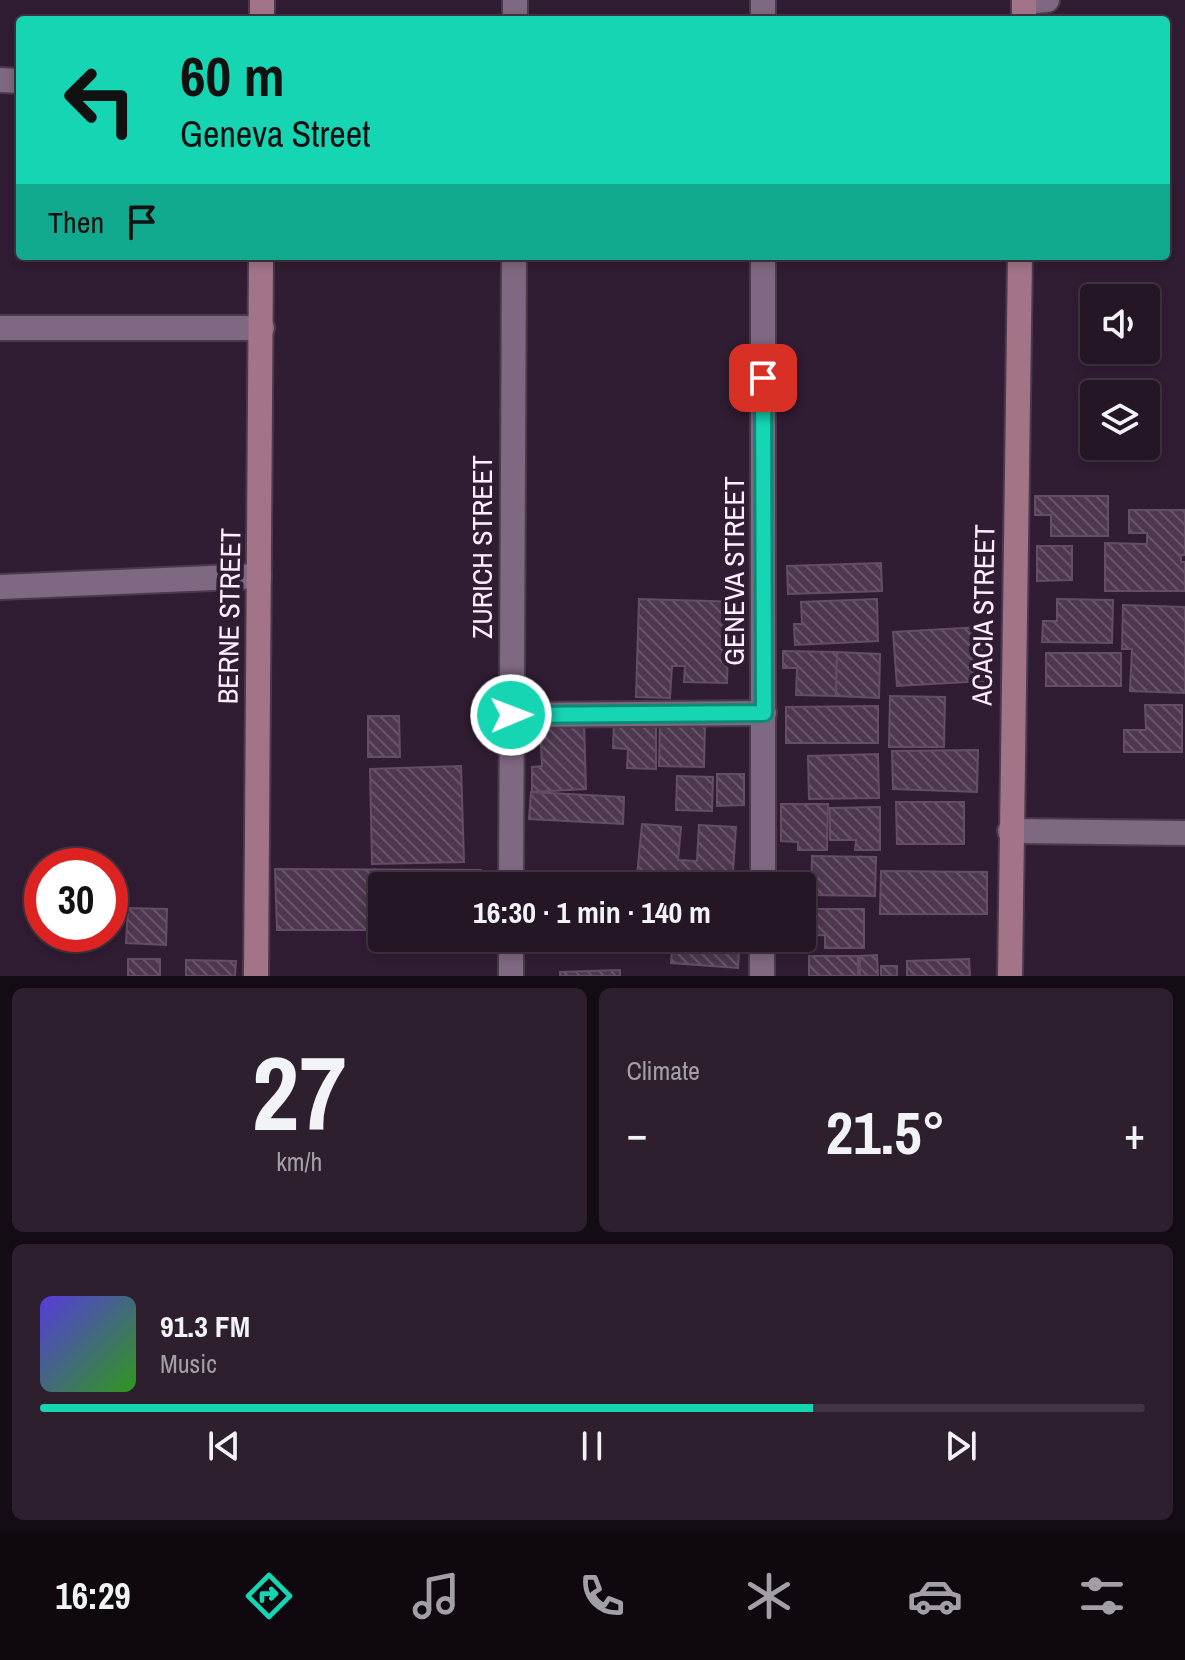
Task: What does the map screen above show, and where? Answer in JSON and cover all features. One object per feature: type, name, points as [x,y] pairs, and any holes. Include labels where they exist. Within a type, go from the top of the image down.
[{"type":"street","name":"BERNE STREET","points":[[256,976],[261,260]]},
{"type":"street","name":"ZURICH STREET","points":[[511,872],[514,260]]},
{"type":"street","name":"GENEVA STREET","points":[[763,260],[763,872]]},
{"type":"street","name":"ACACIA STREET","points":[[1010,976],[1020,260]]},
{"type":"street","points":[[0,328],[262,328]]},
{"type":"street","points":[[0,587],[259,576]]},
{"type":"street","points":[[511,715],[764,713]]},
{"type":"street","points":[[1010,831],[1185,833]]},
{"type":"street","points":[[511,952],[511,976]]},
{"type":"street","points":[[762,952],[762,976]]},
{"type":"building","points":[[1035,496],[1108,496],[1108,536],[1051,536],[1051,515],[1035,515]]},
{"type":"building","points":[[1129,510],[1185,510],[1185,555],[1181,555],[1181,562],[1185,562],[1185,591],[1105,591],[1105,543],[1147,544],[1147,533],[1129,533]]},
{"type":"building","points":[[1037,546],[1072,546],[1072,580],[1037,581]]},
{"type":"building","points":[[881,563],[882,591],[788,594],[787,566]]},
{"type":"building","points":[[639,599],[744,602],[742,644],[728,644],[727,683],[684,682],[685,666],[672,666],[670,698],[636,697]]},
{"type":"building","points":[[877,599],[878,641],[795,645],[794,624],[802,624],[801,602]]},
{"type":"building","points":[[1057,599],[1113,600],[1112,643],[1042,642],[1043,621],[1057,621]]},
{"type":"building","points":[[1123,605],[1185,607],[1185,693],[1130,691],[1132,649],[1122,649]]},
{"type":"building","points":[[981,627],[983,681],[897,686],[893,632]]},
{"type":"building","points":[[783,651],[837,652],[836,696],[796,695],[797,668],[783,668]]},
{"type":"building","points":[[837,652],[880,654],[879,698],[836,696]]},
{"type":"building","points":[[1046,653],[1121,653],[1121,686],[1046,686]]},
{"type":"building","points":[[890,696],[945,697],[944,747],[889,747]]},
{"type":"building","points":[[1145,705],[1182,705],[1182,752],[1124,752],[1124,730],[1146,730]]},
{"type":"building","points":[[878,706],[878,743],[786,743],[786,707]]},
{"type":"building","points":[[368,716],[399,716],[400,757],[368,757]]},
{"type":"building","points":[[614,721],[656,721],[656,769],[627,768],[628,749],[613,748]]},
{"type":"building","points":[[584,722],[586,789],[532,792],[532,767],[542,766],[540,724]]},
{"type":"building","points":[[660,722],[705,723],[704,767],[659,766]]},
{"type":"building","points":[[978,750],[977,792],[893,789],[892,751]]},
{"type":"building","points":[[878,754],[879,798],[809,799],[808,756]]},
{"type":"building","points":[[461,766],[464,862],[372,864],[370,769]]},
{"type":"building","points":[[717,774],[744,774],[744,805],[717,806]]},
{"type":"building","points":[[677,776],[713,777],[712,811],[676,810]]},
{"type":"building","points":[[531,792],[624,797],[623,824],[529,819]]},
{"type":"building","points":[[896,802],[964,802],[964,844],[897,844]]},
{"type":"building","points":[[781,804],[828,804],[827,850],[798,850],[798,842],[781,841]]},
{"type":"building","points":[[880,807],[880,850],[855,850],[856,840],[830,840],[830,808]]},
{"type":"building","points":[[642,824],[681,827],[678,860],[697,861],[699,825],[736,827],[733,872],[637,872]]},
{"type":"building","points":[[812,856],[876,857],[875,896],[816,895],[816,872],[812,872]]},
{"type":"building","points":[[275,869],[481,870],[368,872],[368,930],[277,930]]},
{"type":"building","points":[[881,871],[987,872],[987,914],[880,914]]},
{"type":"building","points":[[128,908],[167,909],[166,945],[128,943]]},
{"type":"building","points":[[816,909],[864,909],[864,948],[825,948],[825,935],[816,935]]},
{"type":"building","points":[[672,952],[739,952],[738,968],[671,963]]},
{"type":"building","points":[[877,955],[878,976],[860,976],[860,956]]},
{"type":"building","points":[[809,956],[858,956],[858,976],[809,976]]},
{"type":"building","points":[[128,959],[160,959],[160,976],[128,976]]},
{"type":"building","points":[[969,959],[970,976],[907,976],[907,961]]},
{"type":"building","points":[[186,960],[236,961],[235,976],[186,976]]},
{"type":"building","points":[[881,966],[897,966],[897,976],[881,976]]},
{"type":"building","points":[[620,970],[620,976],[560,976],[560,972]]},
{"type":"route","points":[[511,715],[764,713],[763,378]]}]
